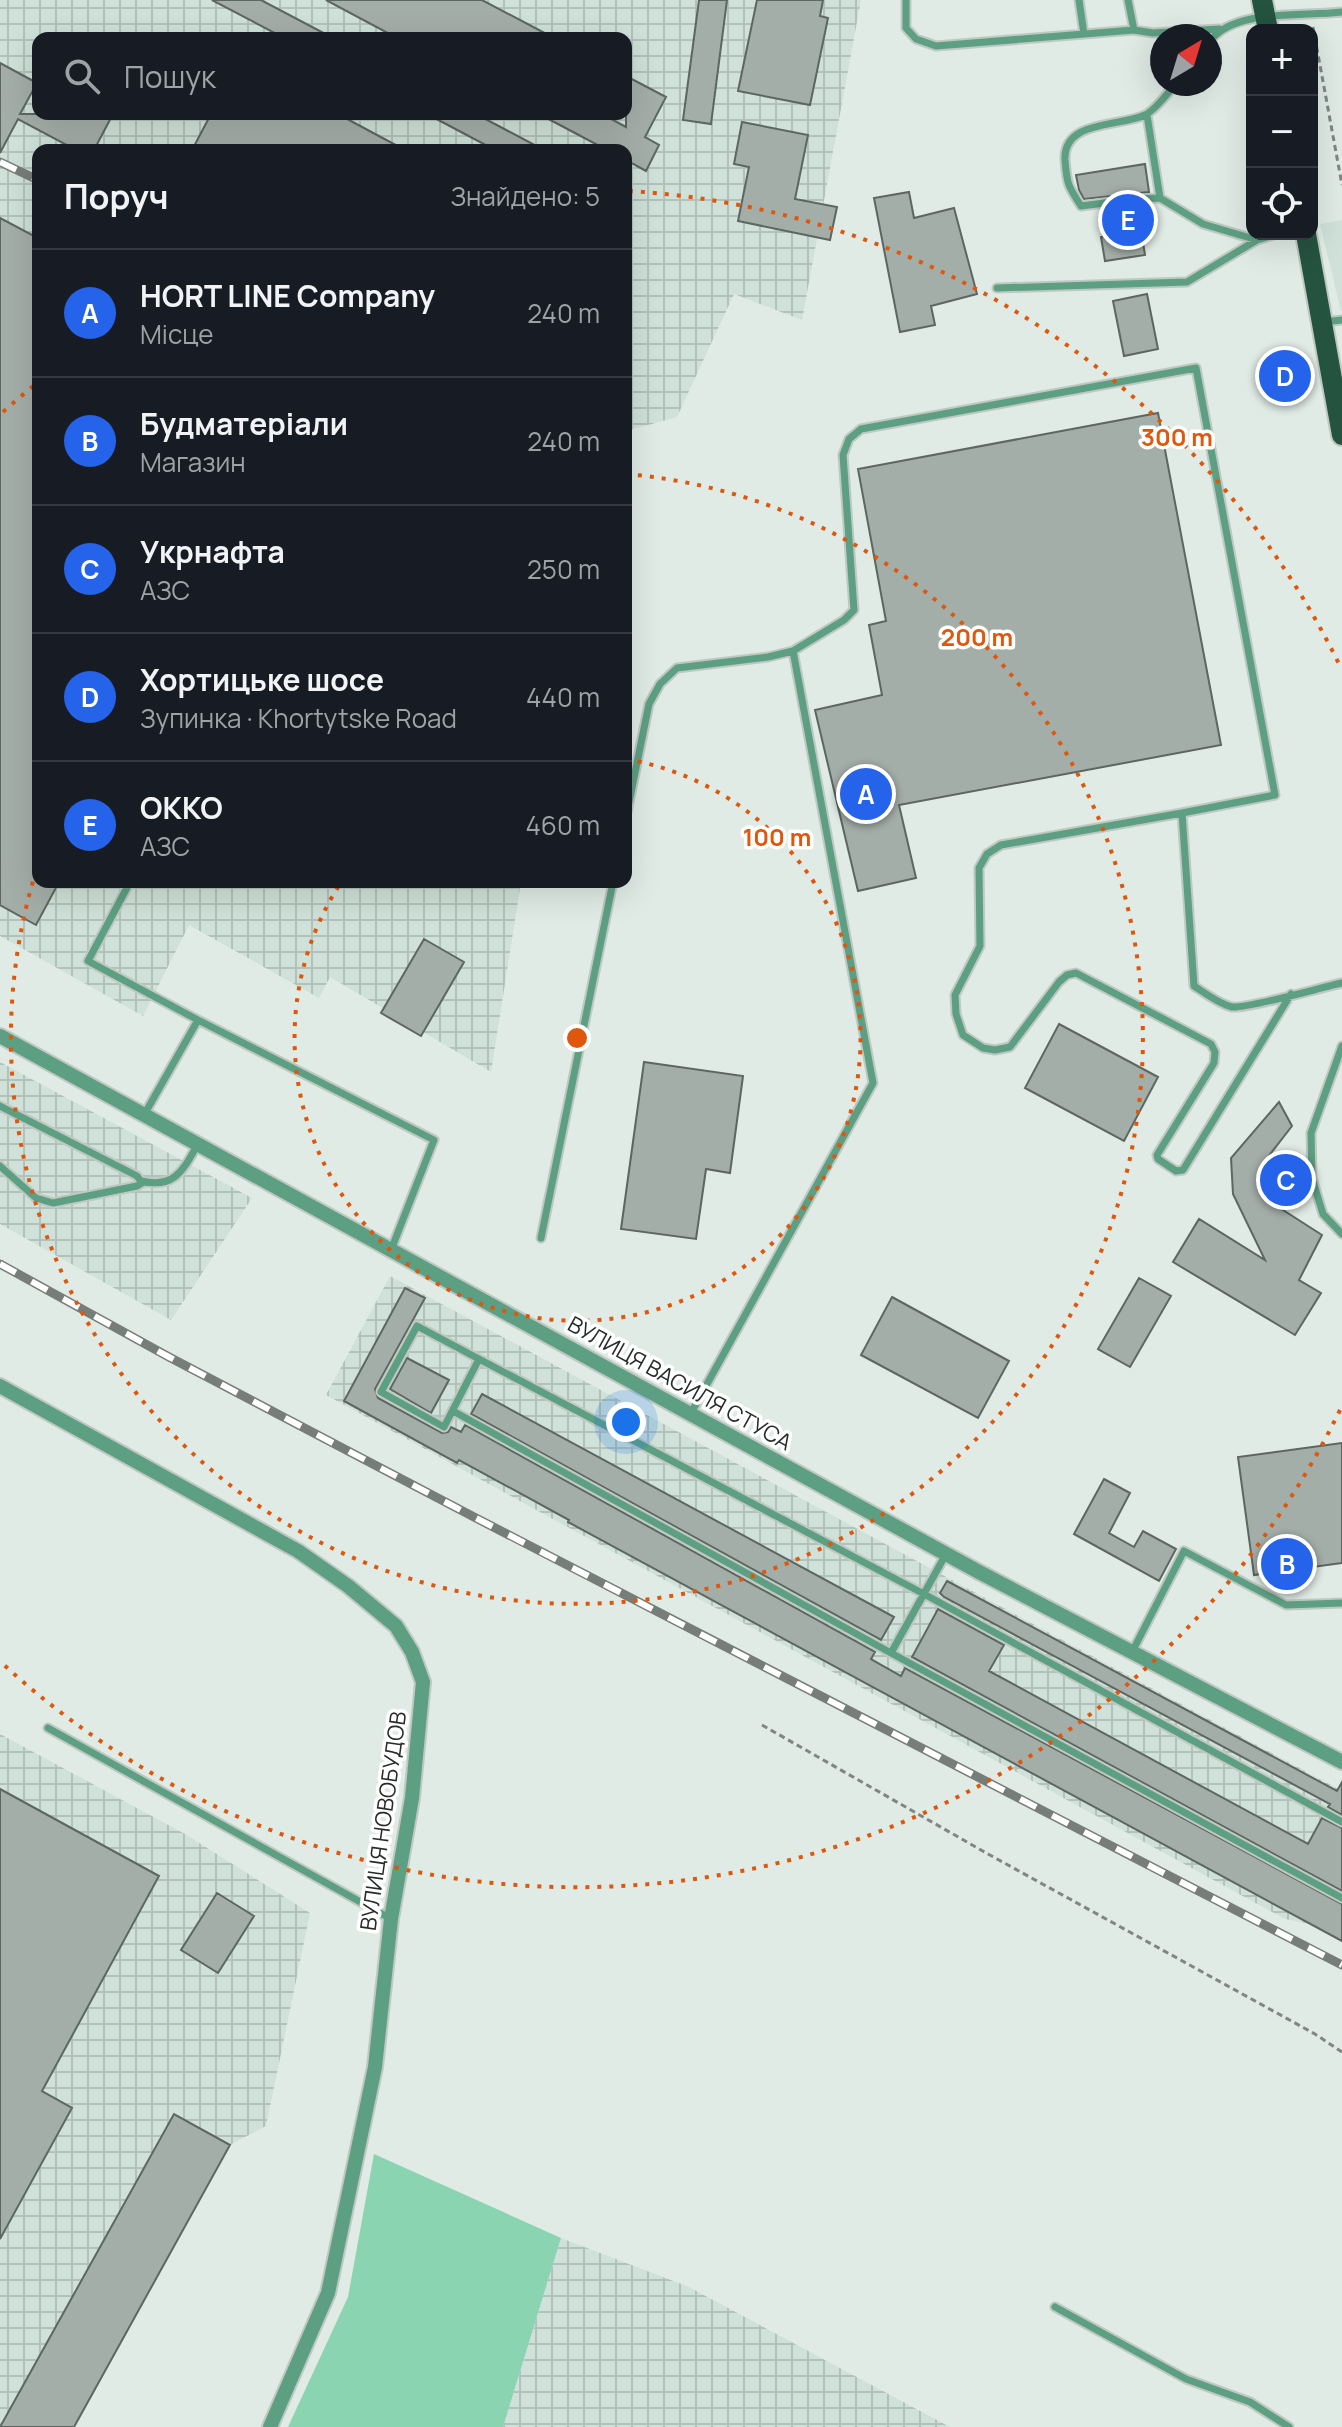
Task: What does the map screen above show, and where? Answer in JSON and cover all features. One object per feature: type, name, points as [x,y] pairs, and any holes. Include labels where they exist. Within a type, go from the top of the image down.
[{"type":"main road","points":[[1307,240],[1342,435]]},
{"type":"street","name":"ВУЛИЦЯ ВАСИЛЯ СТУСА","points":[[0,1036],[946,1554],[1342,1762]]},
{"type":"street","name":"ВУЛИЦЯ НОВОБУДОВ","points":[[0,1386],[298,1551],[348,1586],[396,1626],[412,1652],[423,1682],[412,1798],[391,1919],[375,2067],[328,2293],[270,2427]]},
{"type":"lane","points":[[906,0],[906,28],[916,39],[936,46],[1134,30],[1150,33]]},
{"type":"lane","points":[[1079,0],[1084,34]]},
{"type":"lane","points":[[1128,0],[1134,30]]},
{"type":"lane","points":[[1222,28],[1265,15],[1311,16],[1342,12]]},
{"type":"lane","points":[[1165,96],[1147,115],[1076,134],[1068,143],[1065,155],[1068,190],[1081,206],[1160,198],[1203,224],[1246,237]]},
{"type":"lane","points":[[1147,115],[1160,198]]},
{"type":"lane","points":[[997,288],[1187,282],[1257,240]]},
{"type":"lane","points":[[1321,322],[1342,320]]},
{"type":"lane","points":[[632,788],[649,704],[660,684],[677,668],[793,651],[844,620],[854,610],[843,455],[854,434],[861,429],[1196,368],[1275,795],[1001,845],[987,854],[979,868],[980,946],[955,995],[956,1014],[963,1035],[983,1048],[995,1050],[1010,1047],[1059,982],[1067,975],[1076,973],[1211,1044],[1215,1052],[1214,1063],[1157,1155],[1158,1159],[1179,1172],[1291,994]]},
{"type":"lane","points":[[691,1413],[873,1083],[793,651]]},
{"type":"lane","points":[[1182,813],[1194,986],[1234,1007],[1342,983]]},
{"type":"lane","points":[[127,888],[88,961],[434,1140],[391,1250]]},
{"type":"lane","points":[[541,1238],[612,888]]},
{"type":"lane","points":[[144,1115],[198,1020]]},
{"type":"lane","points":[[1342,1046],[1311,1133],[1315,1190],[1323,1214],[1342,1234]]},
{"type":"lane","points":[[0,1106],[141,1181],[153,1184],[174,1178],[181,1172],[198,1144]]},
{"type":"lane","points":[[0,1166],[36,1198],[53,1203],[137,1186],[141,1181]]},
{"type":"lane","points":[[479,1359],[444,1427],[381,1392],[417,1326],[924,1594],[1342,1822]]},
{"type":"lane","points":[[453,1411],[1342,1898]]},
{"type":"lane","points":[[1132,1652],[1184,1551],[1286,1605],[1342,1603]]},
{"type":"lane","points":[[891,1653],[946,1554]]},
{"type":"lane","points":[[48,1728],[391,1919]]},
{"type":"lane","points":[[1055,2307],[1186,2379],[1250,2402],[1289,2427]]},
{"type":"path","points":[[1311,16],[1342,185]]},
{"type":"path","points":[[762,1725],[1315,2034],[1342,2052]]},
{"type":"shaded area","points":[[0,0],[861,0],[802,320],[734,294],[677,417],[632,429],[632,144],[32,144],[32,888],[520,888],[491,1072],[330,977],[319,998],[189,925],[143,1016],[0,936]]},
{"type":"shaded area","points":[[1342,220],[1342,311],[1341,311],[1320,224]]},
{"type":"shaded area","points":[[0,1062],[252,1198],[171,1320],[0,1224]]},
{"type":"shaded area","points":[[390,1276],[1342,1791],[1342,1931],[1285,1919],[326,1395]]},
{"type":"shaded area","points":[[0,1734],[185,1834],[310,1913],[266,2126],[230,2145],[74,2427],[0,2427]]},
{"type":"shaded area","points":[[561,2238],[689,2287],[950,2427],[503,2427]]},
{"type":"green space","points":[[374,2154],[561,2238],[503,2427],[288,2427],[348,2297]]},
{"type":"building","points":[[212,0],[261,0],[322,32],[273,32]]},
{"type":"building","points":[[326,0],[482,0],[543,32],[386,32]]},
{"type":"building","points":[[699,0],[727,0],[711,124],[683,120]]},
{"type":"building","points":[[757,0],[823,0],[820,16],[828,18],[810,105],[738,91]]},
{"type":"building","points":[[0,63],[32,80],[32,92],[20,114],[32,114],[32,120],[110,120],[97,144],[65,144],[18,119],[0,153]]},
{"type":"building","points":[[632,79],[666,97],[645,137],[659,145],[646,171],[632,163],[632,144],[596,144],[550,120],[613,120],[626,127],[626,120],[632,120]]},
{"type":"building","points":[[208,120],[349,120],[394,144],[195,144]]},
{"type":"building","points":[[438,120],[487,120],[533,144],[484,144]]},
{"type":"building","points":[[742,122],[808,135],[795,199],[837,207],[830,240],[738,221],[749,167],[734,164]]},
{"type":"building","points":[[1145,164],[1149,192],[1084,199],[1079,190],[1076,175]]},
{"type":"building","points":[[909,192],[914,218],[954,208],[977,294],[931,306],[935,325],[900,332],[874,198]]},
{"type":"building","points":[[1137,205],[1145,255],[1105,261],[1101,237],[1119,234],[1114,208]]},
{"type":"building","points":[[0,218],[32,235],[32,888],[56,888],[36,925],[0,905]]},
{"type":"building","points":[[1147,294],[1158,349],[1124,356],[1113,301]]},
{"type":"building","points":[[1158,413],[1221,745],[899,805],[916,878],[858,891],[815,710],[882,695],[869,625],[886,621],[858,469]]},
{"type":"building","points":[[424,939],[464,962],[421,1036],[381,1013]]},
{"type":"building","points":[[1059,1024],[1158,1077],[1124,1141],[1025,1088]]},
{"type":"building","points":[[644,1062],[743,1076],[730,1173],[706,1169],[696,1239],[621,1229]]},
{"type":"building","points":[[1279,1102],[1292,1126],[1261,1166],[1269,1201],[1322,1235],[1299,1280],[1321,1293],[1295,1335],[1173,1262],[1199,1219],[1265,1260],[1233,1194],[1231,1158]]},
{"type":"building","points":[[1139,1278],[1171,1296],[1130,1367],[1098,1349]]},
{"type":"building","points":[[405,1288],[425,1298],[375,1389],[378,1398],[442,1433],[448,1432],[451,1427],[461,1432],[465,1425],[875,1652],[871,1659],[901,1676],[905,1668],[1342,1904],[1342,1941],[459,1460],[457,1463],[344,1401]]},
{"type":"building","points":[[892,1297],[1009,1361],[978,1418],[861,1355]]},
{"type":"building","points":[[407,1358],[449,1380],[431,1413],[390,1389]]},
{"type":"building","points":[[482,1394],[894,1617],[881,1640],[471,1414]]},
{"type":"building","points":[[1342,1443],[1342,1563],[1254,1575],[1238,1457]]},
{"type":"building","points":[[1104,1479],[1130,1493],[1109,1533],[1134,1547],[1143,1531],[1176,1549],[1159,1581],[1074,1534]]},
{"type":"building","points":[[947,1581],[1337,1791],[1342,1782],[1342,1815],[1328,1807],[1330,1804],[944,1597],[940,1593]]},
{"type":"building","points":[[938,1609],[1004,1645],[989,1671],[1308,1844],[1322,1818],[1342,1828],[1342,1891],[912,1657]]},
{"type":"building","points":[[0,1789],[159,1876],[42,2091],[72,2108],[0,2239]]},
{"type":"building","points":[[217,1893],[254,1916],[218,1973],[181,1950]]},
{"type":"building","points":[[174,2114],[230,2145],[74,2427],[0,2427]]},
{"type":"railway","points":[[0,162],[32,177]]},
{"type":"railway","points":[[0,1264],[169,1357],[474,1517],[1342,1965]]},
{"type":"place","name":"OKKO","points":[[1128,220]]},
{"type":"place","name":"Хортицьке шосе","points":[[1285,376]]},
{"type":"place","name":"HORT LINE Company","points":[[866,794]]},
{"type":"place","name":"Укрнафта","points":[[1286,1180]]},
{"type":"place","name":"Будматеріали","points":[[1287,1564]]}]
